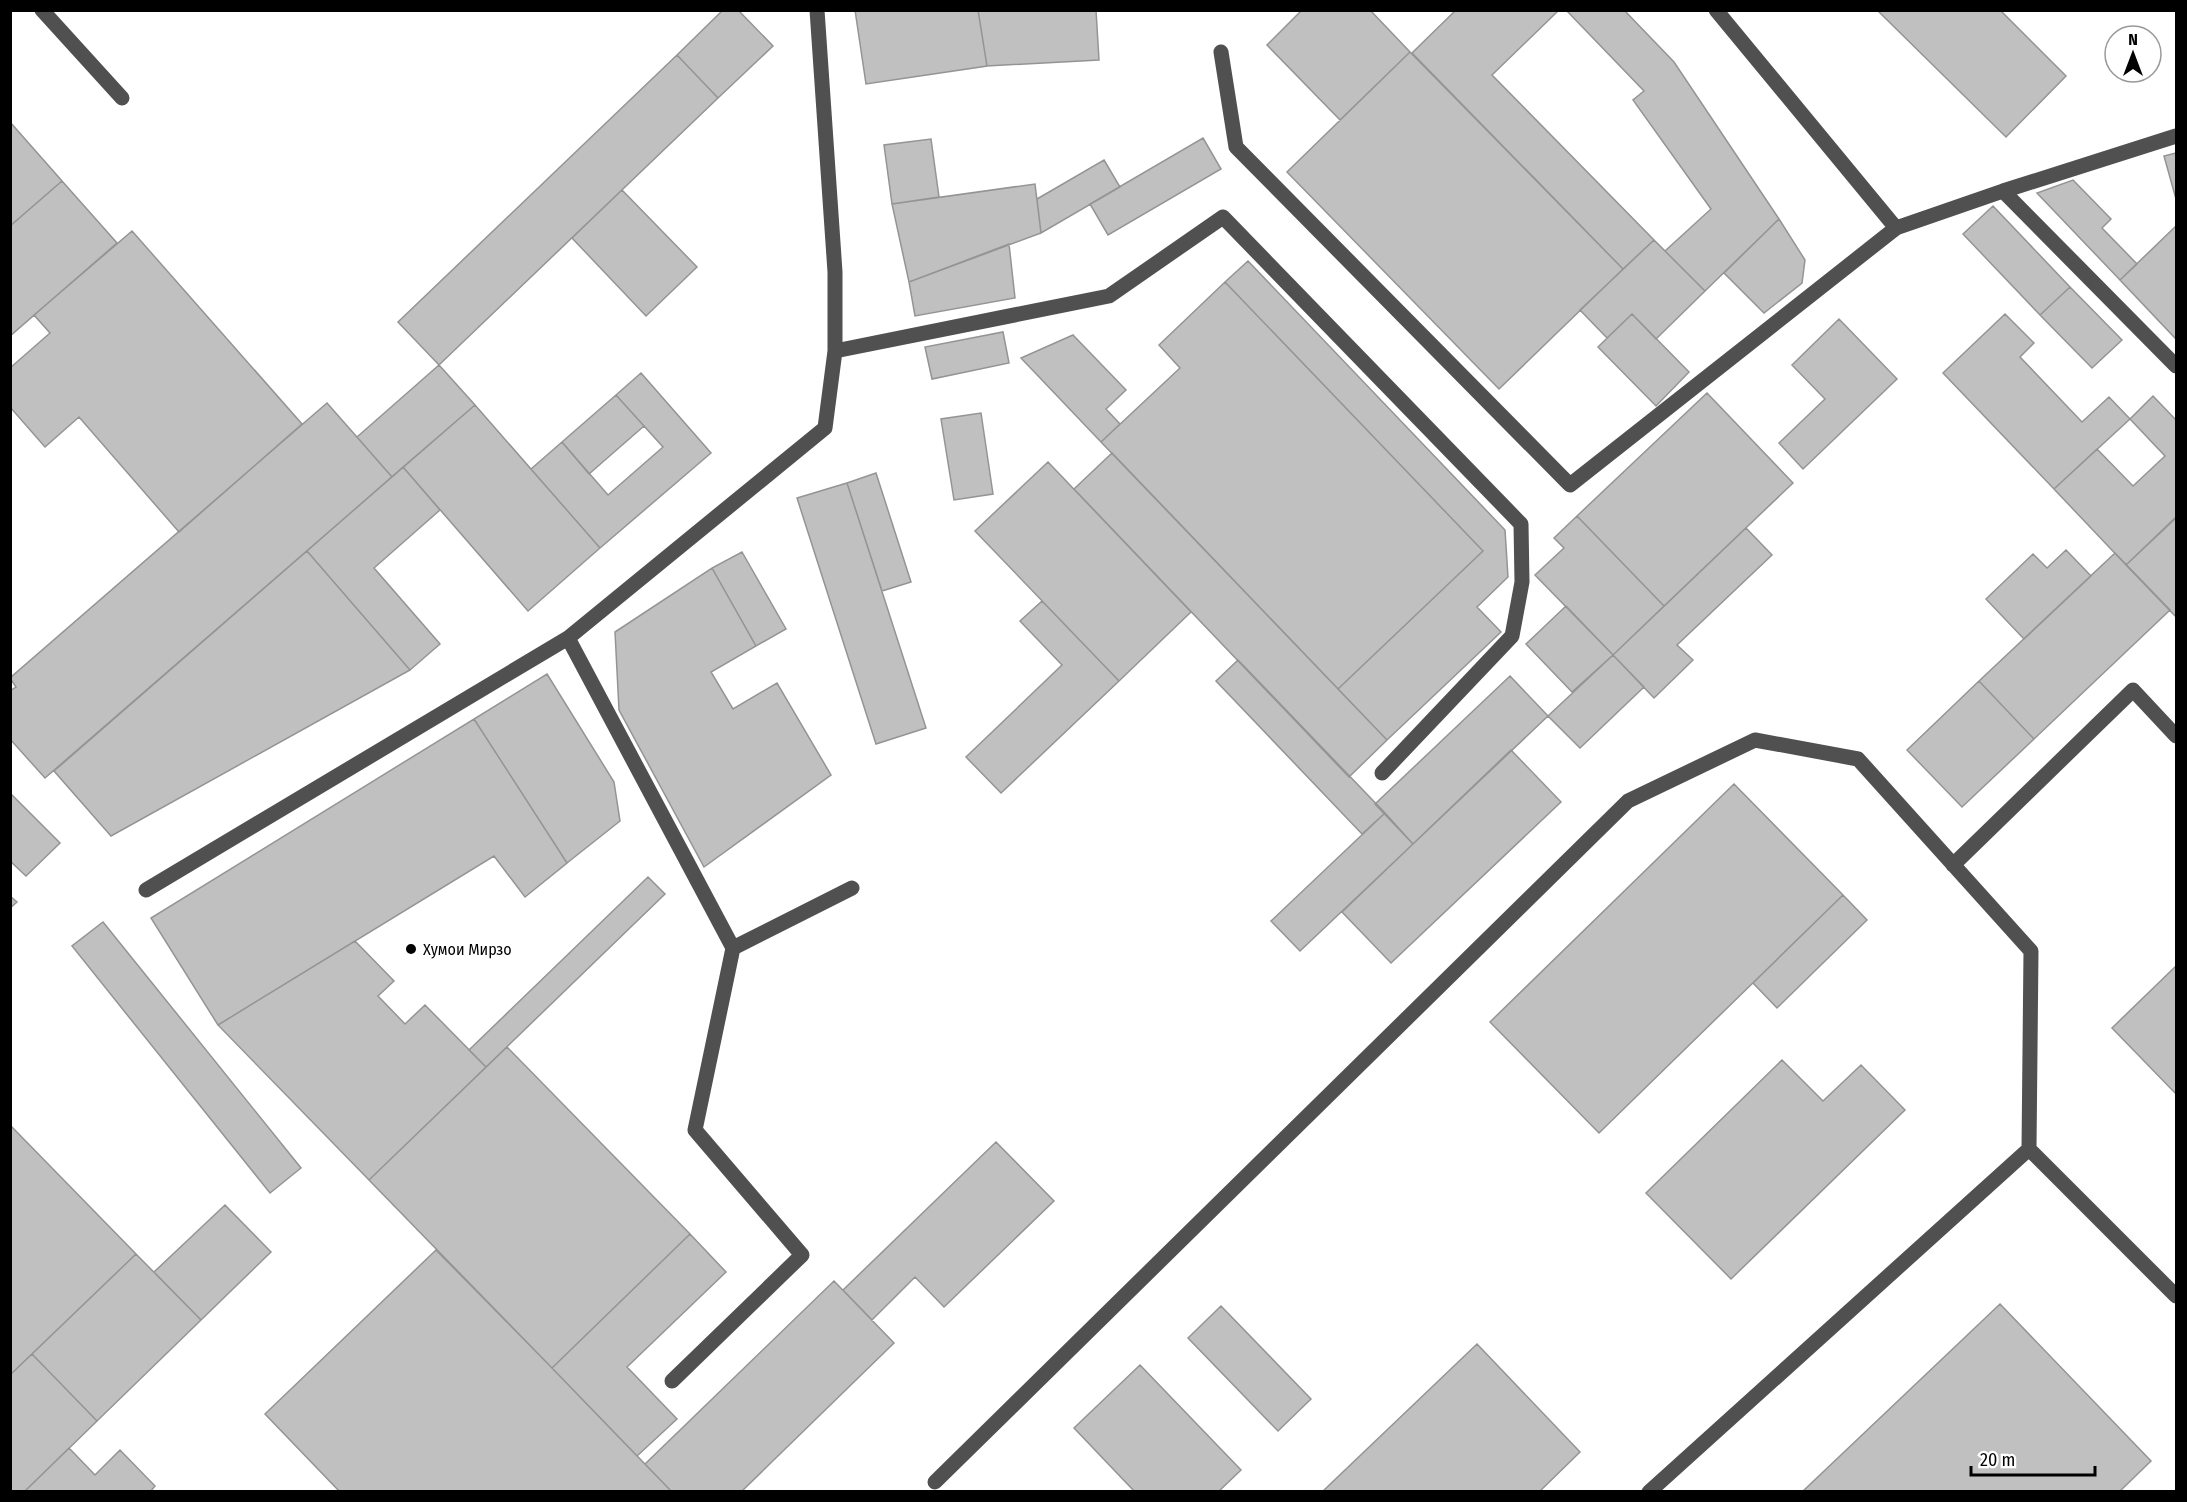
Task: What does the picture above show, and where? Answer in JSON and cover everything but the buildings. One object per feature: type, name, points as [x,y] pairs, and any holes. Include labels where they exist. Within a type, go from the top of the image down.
[{"type":"lane","points":[[42,10],[122,98]]},
{"type":"lane","points":[[146,890],[568,638],[825,428],[835,351],[835,272],[817,10]]},
{"type":"lane","points":[[1716,10],[1896,228]]},
{"type":"lane","points":[[1221,52],[1236,147],[1570,485],[1896,228],[2176,136]]},
{"type":"lane","points":[[2003,191],[2176,366]]},
{"type":"lane","points":[[835,351],[1109,296],[1223,217],[1521,524],[1522,582],[1512,636],[1382,773]]},
{"type":"lane","points":[[568,638],[733,948],[695,1130],[802,1255],[672,1381]]},
{"type":"lane","points":[[1953,865],[2133,690],[2176,736]]},
{"type":"lane","points":[[935,1482],[1628,801],[1755,740],[1858,759],[2031,951],[2029,1149],[2176,1296]]},
{"type":"lane","points":[[733,948],[852,888]]},
{"type":"lane","points":[[1649,1491],[2029,1149]]},
{"type":"place","name":"Хумои Мирзо","points":[[411,949]]}]
